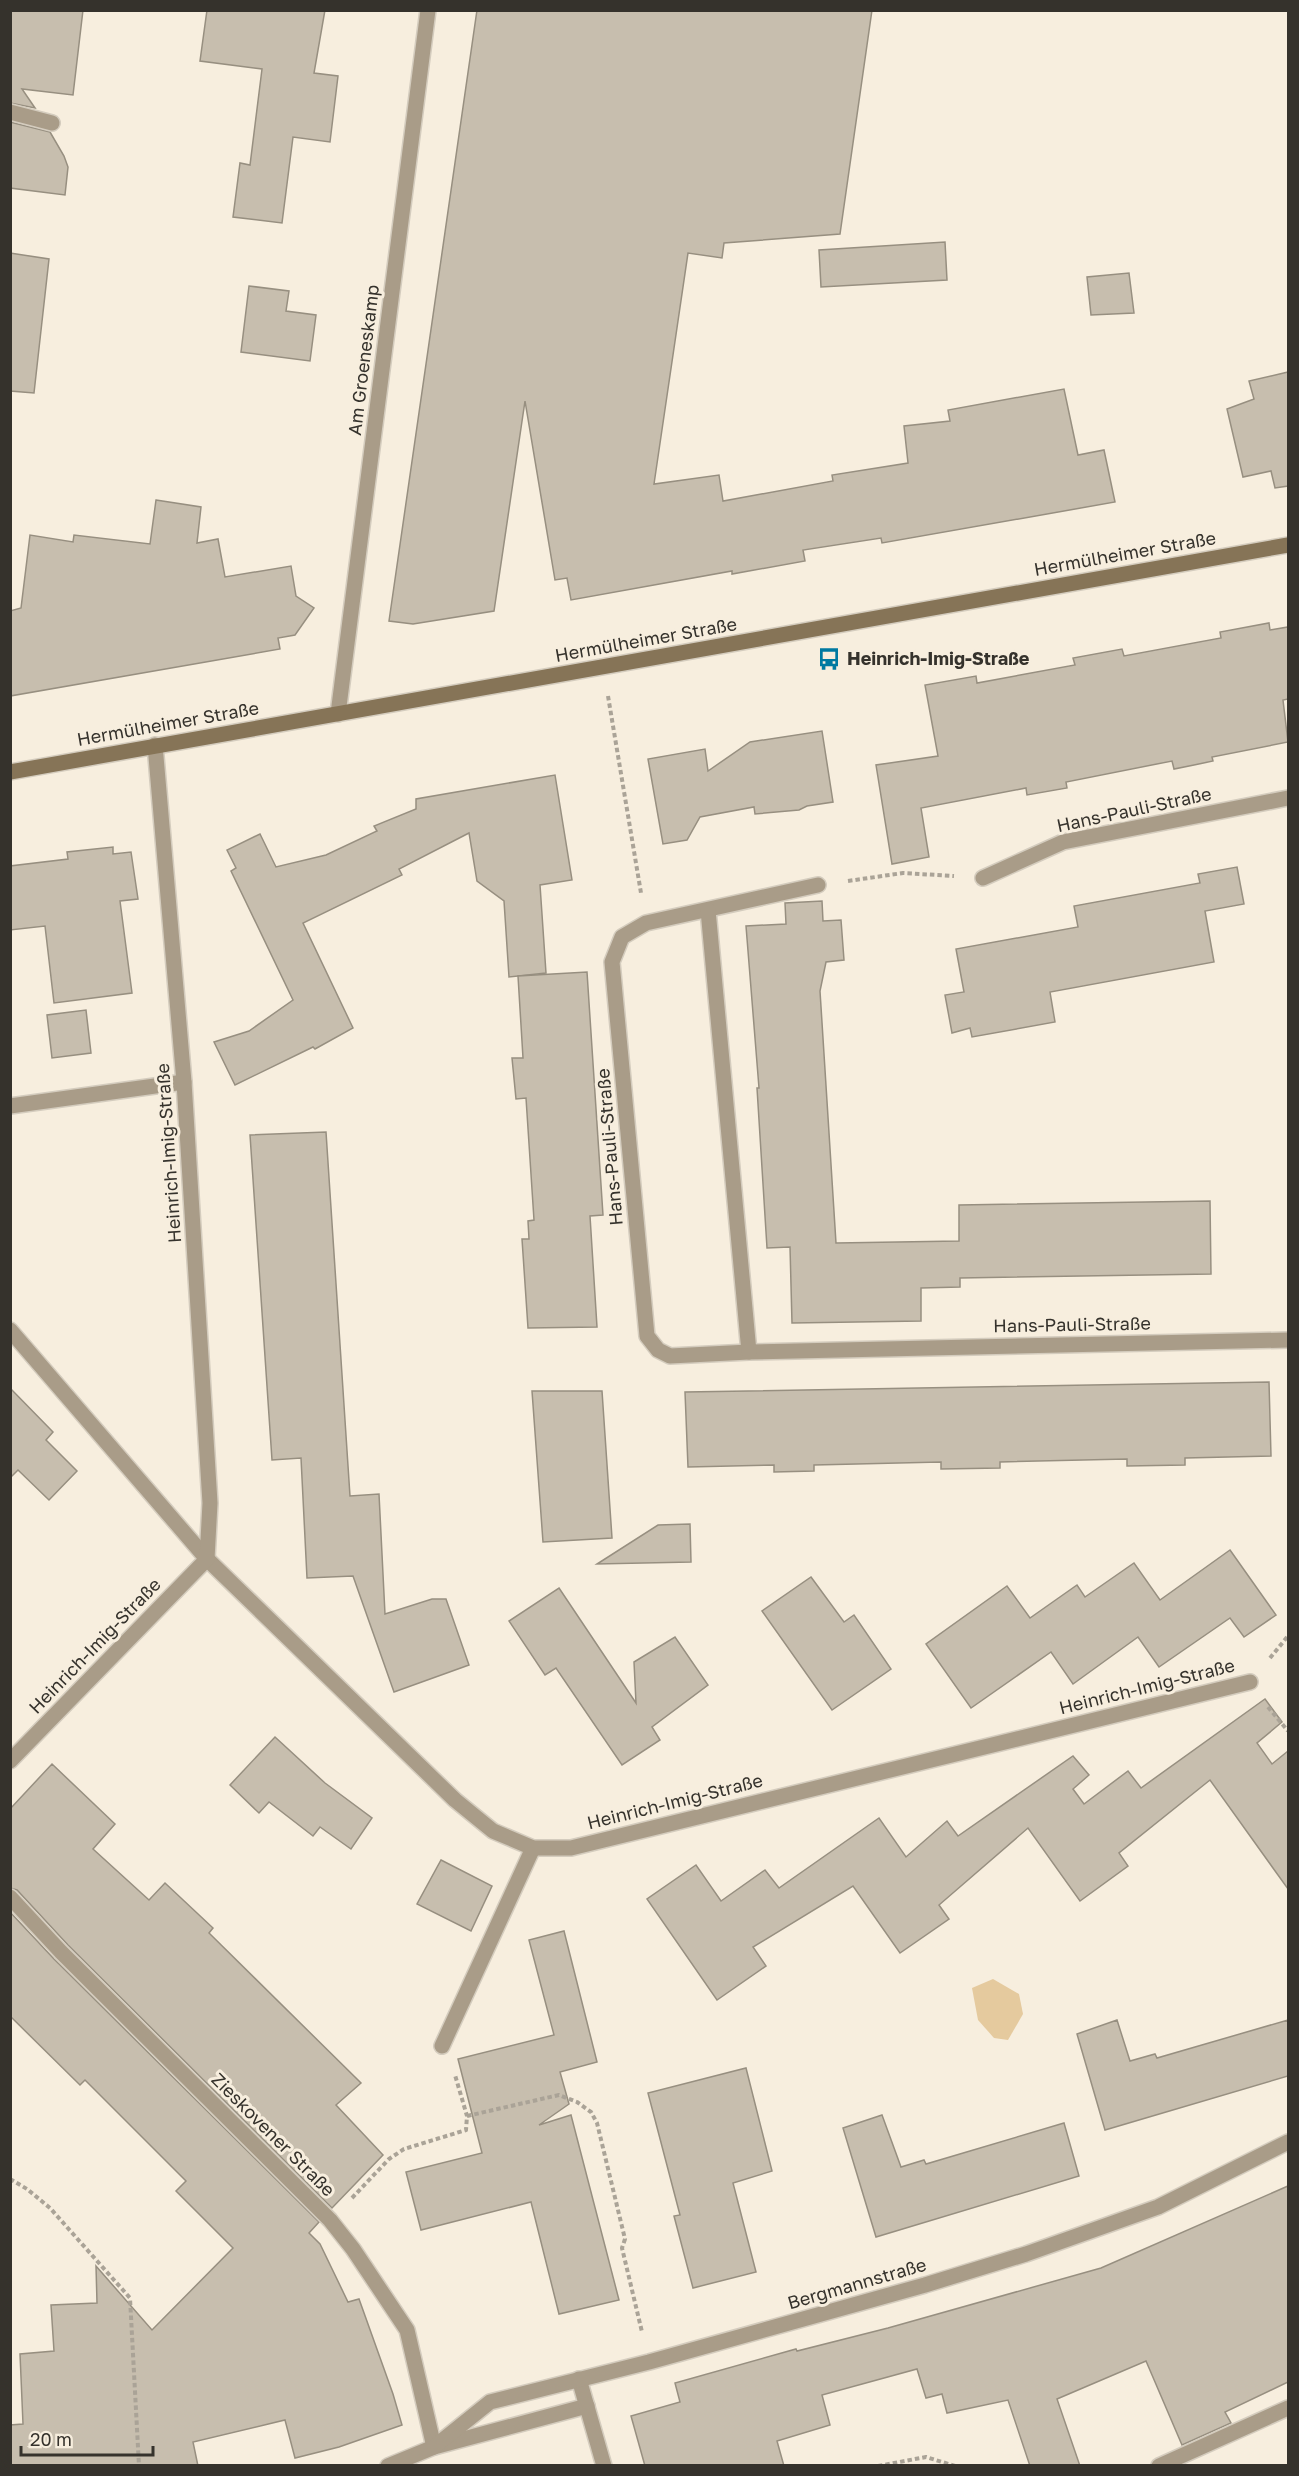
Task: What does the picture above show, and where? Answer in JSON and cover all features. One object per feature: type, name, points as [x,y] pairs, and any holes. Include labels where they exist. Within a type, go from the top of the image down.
[{"type":"street","name":"Am Groeneskamp","points":[[338,714],[428,10]]},
{"type":"street","points":[[10,112],[52,123]]},
{"type":"street","name":"Hermülheimer Straße","points":[[10,772],[1288,544]]},
{"type":"street","name":"Heinrich-Imig-Straße","points":[[10,1761],[207,1559],[210,1503],[184,1082],[155,745]]},
{"type":"street","name":"Hans-Pauli-Straße","points":[[983,878],[1063,842],[1288,798]]},
{"type":"street","name":"Hans-Pauli-Straße","points":[[818,885],[646,923],[622,938],[612,962],[647,1336],[658,1350],[670,1356],[749,1352],[1288,1340]]},
{"type":"street","points":[[708,910],[749,1352]]},
{"type":"street","points":[[10,1106],[184,1082]]},
{"type":"street","points":[[10,1330],[207,1559]]},
{"type":"street","name":"Heinrich-Imig-Straße","points":[[207,1559],[455,1800],[493,1832],[533,1848],[571,1848],[1250,1682]]},
{"type":"street","points":[[442,2046],[533,1848]]},
{"type":"street","name":"Zieskovener Straße","points":[[10,1897],[61,1952],[330,2220],[353,2249],[407,2330],[434,2447]]},
{"type":"street","name":"Bergmannstraße","points":[[434,2447],[490,2402],[925,2285],[1026,2254],[1158,2207],[1288,2142]]},
{"type":"street","points":[[579,2379],[604,2466]]},
{"type":"street","name":"Bergmannstraße","points":[[388,2466],[434,2447],[587,2406]]},
{"type":"street","points":[[1160,2466],[1288,2408]]},
{"type":"path","points":[[603,667],[646,923]]},
{"type":"path","points":[[818,885],[903,873],[983,878]]},
{"type":"path","points":[[330,2220],[389,2159],[404,2149],[466,2130],[467,2116],[458,2081]]},
{"type":"path","points":[[467,2116],[559,2095],[577,2102],[591,2112],[597,2123],[625,2239],[622,2248],[649,2361]]},
{"type":"path","points":[[10,2179],[27,2189],[50,2208],[130,2298],[139,2466]]},
{"type":"path","points":[[878,2466],[926,2457],[955,2466]]},
{"type":"shaded area","points":[[993,1979],[1019,1994],[1023,2014],[1008,2040],[994,2038],[978,2020],[972,1988]]},
{"type":"building","points":[[10,10],[83,10],[73,95],[22,89],[35,108],[10,103]]},
{"type":"building","points":[[207,10],[325,10],[314,73],[338,76],[330,142],[293,137],[282,223],[233,217],[240,163],[250,165],[262,69],[200,61]]},
{"type":"building","points":[[477,10],[872,10],[840,234],[724,243],[722,258],[688,253],[654,484],[719,475],[723,501],[833,481],[832,475],[908,463],[904,426],[950,421],[948,410],[1064,389],[1078,455],[1104,450],[1115,502],[882,543],[881,538],[803,550],[805,561],[732,574],[732,571],[571,600],[567,578],[555,580],[525,401],[494,611],[413,624],[389,621]]},
{"type":"building","points":[[10,122],[50,132],[68,167],[65,195],[10,188]]},
{"type":"building","points":[[945,242],[947,280],[821,287],[819,250]]},
{"type":"building","points":[[10,253],[49,259],[34,393],[10,391]]},
{"type":"building","points":[[1129,273],[1134,313],[1091,315],[1087,277]]},
{"type":"building","points":[[249,286],[289,291],[286,311],[316,315],[310,361],[241,352]]},
{"type":"building","points":[[1288,372],[1288,486],[1275,488],[1271,471],[1243,477],[1227,409],[1254,399],[1249,381]]},
{"type":"building","points":[[156,500],[201,507],[197,543],[218,539],[225,577],[291,566],[296,596],[314,608],[295,635],[278,638],[280,649],[10,696],[10,611],[21,608],[30,535],[73,542],[74,535],[150,544]]},
{"type":"building","points":[[1269,623],[1270,630],[1288,627],[1288,699],[1283,700],[1288,742],[1212,757],[1213,761],[1174,769],[1172,761],[1066,782],[1067,788],[1027,795],[1026,788],[921,808],[929,857],[892,864],[876,765],[938,756],[925,685],[976,676],[977,683],[1075,665],[1073,658],[1122,649],[1124,656],[1221,638],[1220,632]]},
{"type":"building","points":[[822,731],[833,802],[807,806],[799,810],[755,814],[754,807],[700,817],[687,840],[663,844],[648,759],[705,749],[708,771],[750,742]]},
{"type":"building","points":[[555,775],[572,880],[540,885],[546,973],[509,977],[504,901],[477,881],[469,833],[399,869],[402,875],[303,923],[353,1028],[315,1049],[313,1047],[235,1085],[214,1042],[249,1031],[293,1000],[231,871],[236,868],[227,850],[260,834],[276,867],[326,855],[377,831],[374,826],[416,809],[416,799]]},
{"type":"building","points":[[113,847],[113,854],[131,852],[138,899],[120,901],[132,993],[54,1003],[45,926],[10,930],[10,866],[68,859],[67,852]]},
{"type":"building","points":[[1237,867],[1244,904],[1205,911],[1214,962],[1050,992],[1055,1022],[972,1037],[970,1028],[952,1033],[945,995],[964,992],[956,949],[1078,927],[1074,906],[1200,883],[1198,874]]},
{"type":"building","points":[[822,901],[823,921],[841,920],[844,960],[826,962],[820,991],[836,1243],[959,1241],[959,1205],[1210,1201],[1211,1274],[960,1278],[960,1287],[921,1288],[921,1321],[792,1323],[790,1247],[767,1248],[757,1088],[759,1088],[746,926],[786,924],[785,903]]},
{"type":"building","points":[[587,972],[603,1215],[590,1216],[597,1327],[528,1328],[522,1239],[529,1239],[528,1221],[534,1220],[526,1098],[516,1099],[512,1058],[523,1058],[518,976]]},
{"type":"building","points":[[86,1010],[91,1053],[52,1058],[47,1015]]},
{"type":"building","points":[[326,1132],[350,1496],[379,1494],[385,1614],[432,1599],[446,1599],[469,1665],[394,1692],[353,1576],[307,1578],[301,1458],[272,1460],[250,1135]]},
{"type":"building","points":[[1269,1382],[1271,1456],[1185,1458],[1185,1465],[1127,1466],[1127,1459],[1000,1462],[1000,1468],[941,1469],[941,1462],[814,1465],[814,1471],[774,1472],[774,1465],[688,1467],[685,1392]]},
{"type":"building","points":[[10,1388],[53,1432],[46,1440],[77,1471],[49,1500],[18,1470],[10,1478]]},
{"type":"building","points":[[532,1391],[602,1391],[612,1538],[543,1542]]},
{"type":"building","points":[[690,1524],[691,1562],[597,1564],[658,1525]]},
{"type":"building","points":[[1230,1550],[1276,1615],[1244,1637],[1230,1618],[1159,1667],[1138,1637],[1073,1684],[1051,1652],[971,1708],[926,1644],[1007,1586],[1030,1618],[1077,1585],[1085,1597],[1134,1563],[1160,1600]]},
{"type":"building","points":[[811,1577],[844,1622],[854,1615],[891,1669],[832,1710],[762,1611]]},
{"type":"building","points":[[559,1588],[636,1703],[634,1662],[675,1637],[708,1685],[652,1727],[660,1740],[622,1765],[556,1668],[545,1675],[509,1621]]},
{"type":"building","points":[[1265,1699],[1282,1722],[1257,1743],[1272,1764],[1288,1751],[1288,1889],[1210,1780],[1119,1853],[1128,1866],[1080,1901],[1028,1828],[939,1905],[949,1919],[900,1953],[853,1886],[753,1947],[766,1966],[717,2000],[647,1899],[696,1865],[721,1901],[765,1870],[779,1888],[879,1818],[906,1857],[947,1821],[958,1836],[1073,1756],[1089,1775],[1073,1789],[1084,1804],[1128,1771],[1141,1788]]},
{"type":"building","points":[[275,1737],[325,1783],[372,1818],[351,1849],[320,1827],[313,1836],[269,1802],[259,1813],[230,1785]]},
{"type":"building","points":[[52,1764],[115,1824],[93,1849],[149,1900],[165,1883],[213,1928],[209,1933],[361,2083],[336,2105],[383,2155],[332,2208],[68,1945],[17,1890],[10,1888],[10,1809]]},
{"type":"building","points":[[441,1860],[492,1886],[471,1931],[417,1904]]},
{"type":"building","points":[[10,1912],[54,1959],[319,2222],[309,2233],[320,2244],[348,2302],[359,2299],[402,2425],[339,2447],[295,2458],[285,2420],[193,2442],[198,2466],[10,2466],[10,2425],[23,2424],[20,2354],[54,2351],[51,2305],[97,2303],[96,2266],[152,2330],[233,2248],[176,2191],[186,2181],[85,2080],[80,2085],[10,2016]]},
{"type":"building","points":[[564,1931],[597,2062],[560,2072],[569,2104],[539,2125],[571,2115],[619,2300],[559,2314],[531,2202],[421,2230],[406,2172],[482,2153],[458,2059],[554,2035],[529,1940]]},
{"type":"building","points":[[1117,2020],[1130,2061],[1155,2054],[1157,2058],[1288,2020],[1288,2076],[1105,2130],[1077,2034]]},
{"type":"building","points":[[746,2068],[772,2171],[733,2183],[756,2272],[693,2288],[674,2216],[680,2215],[648,2093]]},
{"type":"building","points":[[882,2115],[901,2167],[924,2160],[926,2164],[1064,2123],[1079,2176],[876,2237],[843,2128]]},
{"type":"building","points":[[1288,2186],[1288,2382],[1225,2412],[1231,2423],[1182,2445],[1146,2361],[1057,2399],[1080,2466],[1030,2466],[1008,2400],[947,2413],[942,2394],[926,2398],[917,2369],[822,2395],[830,2425],[777,2441],[784,2466],[645,2466],[631,2416],[680,2402],[675,2383],[796,2349],[797,2351],[888,2328],[1101,2268]]},
{"type":"place","name":"Heinrich-Imig-Straße","points":[[829,659]]}]
